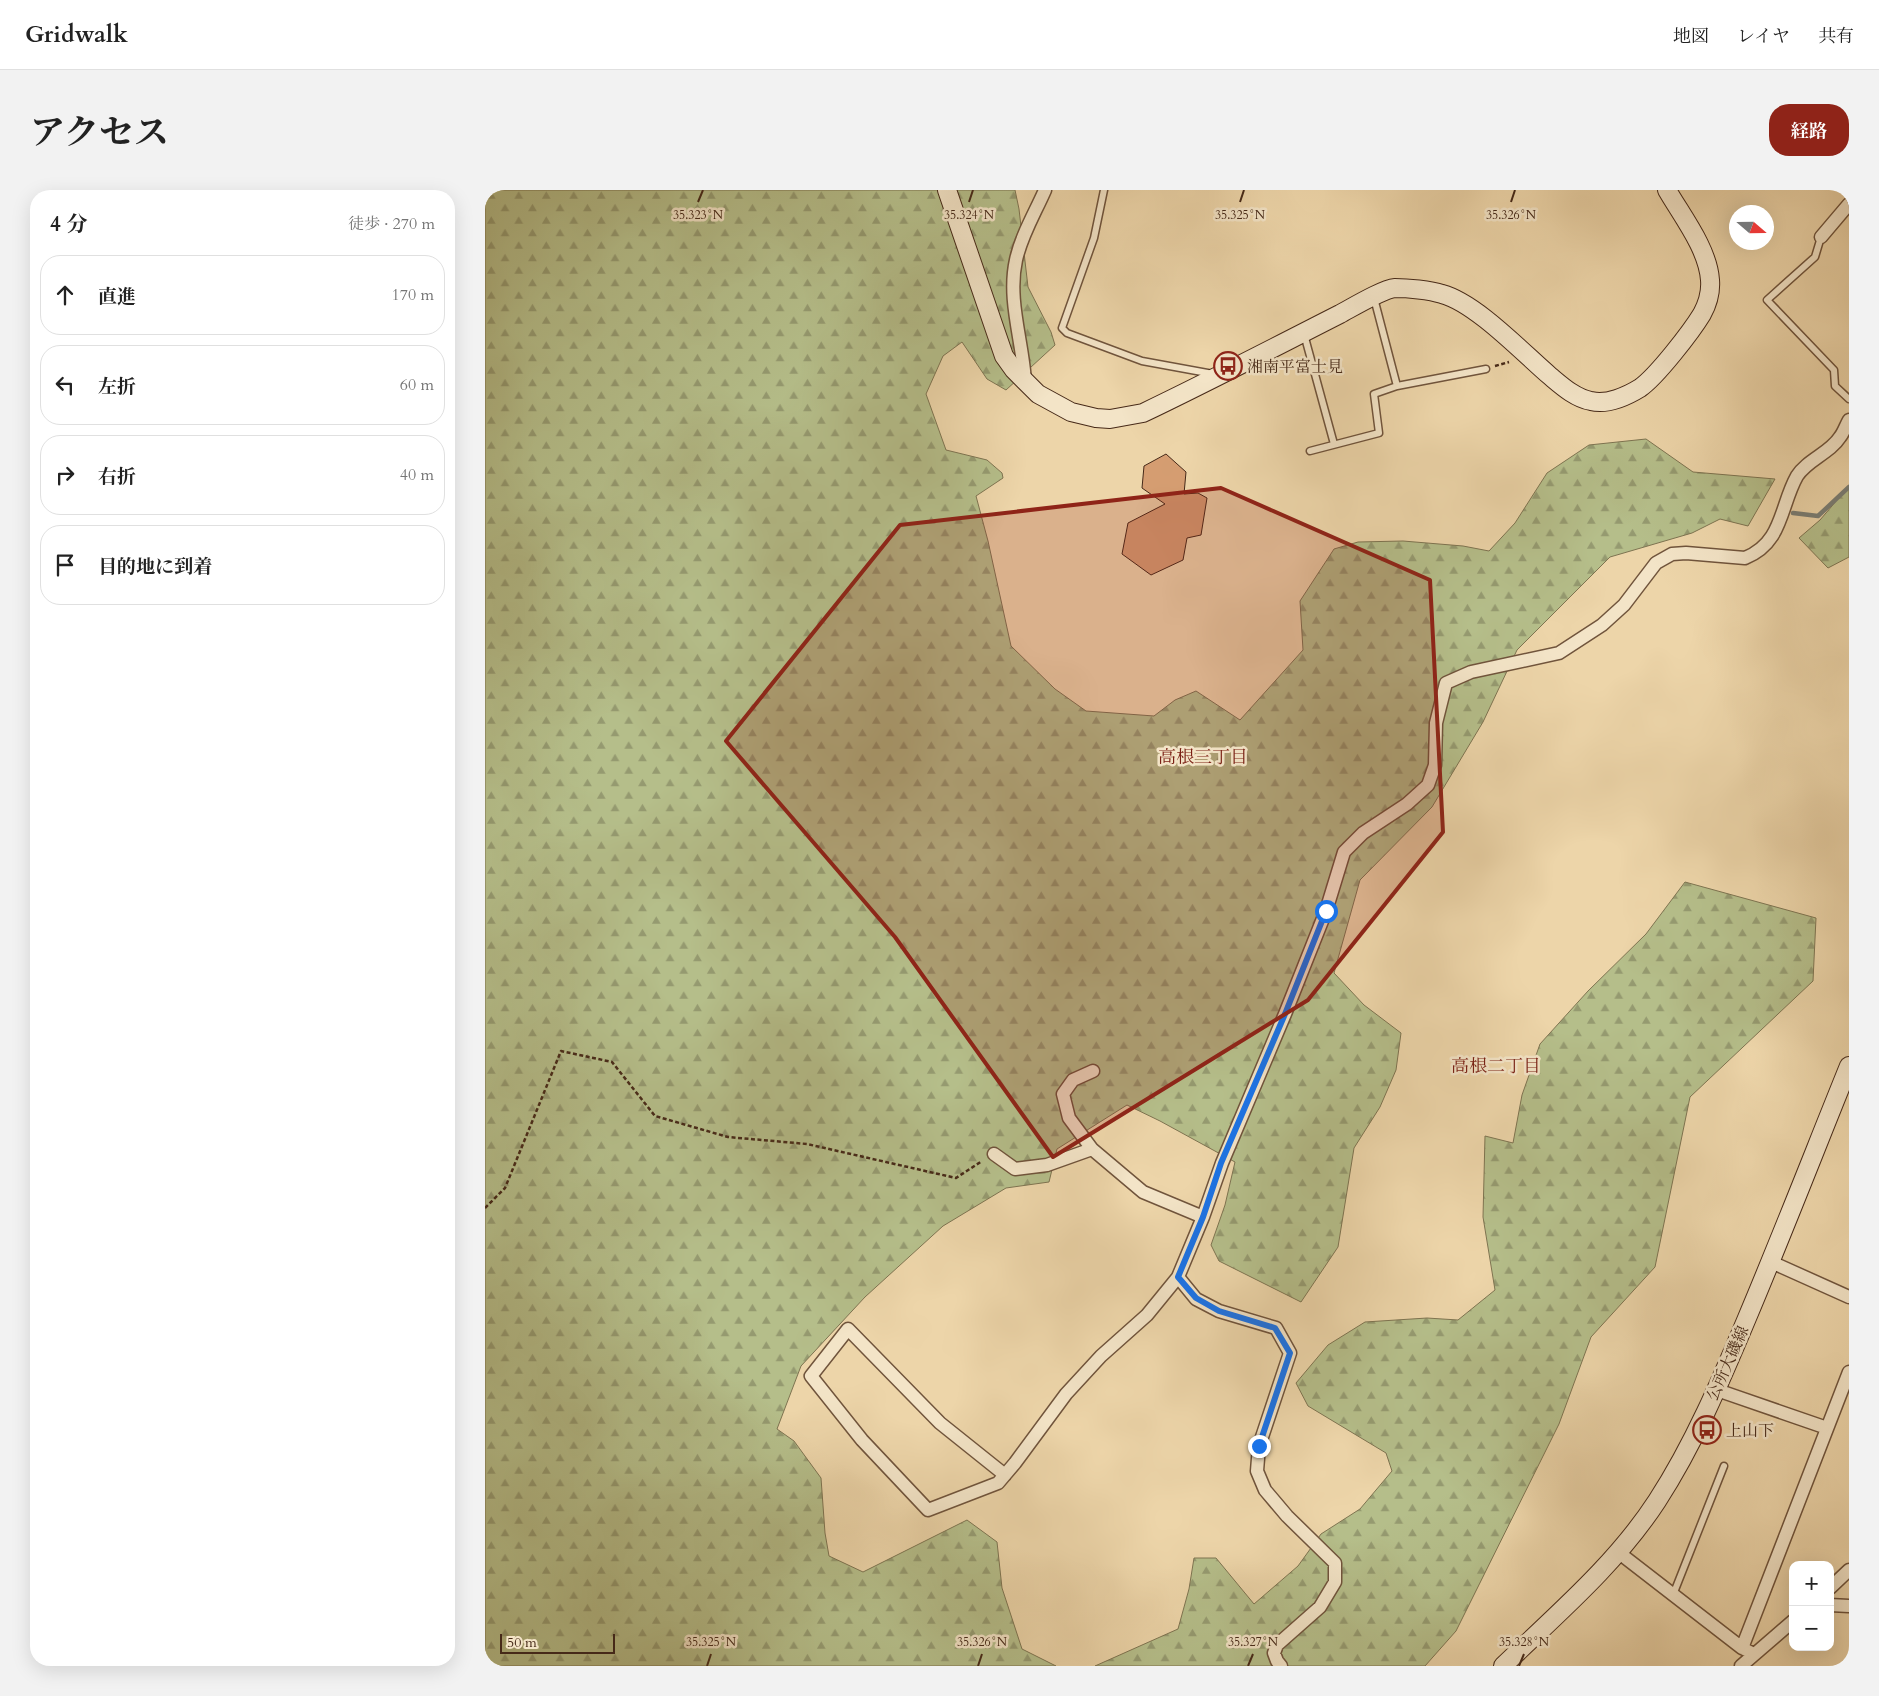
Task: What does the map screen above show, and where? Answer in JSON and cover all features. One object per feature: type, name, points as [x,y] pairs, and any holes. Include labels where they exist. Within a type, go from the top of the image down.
[{"type":"street","points":[[947,190],[1004,356],[1025,382],[1038,394],[1071,412],[1110,419],[1143,413],[1393,288],[1443,294],[1465,305],[1566,389],[1590,401],[1614,400],[1640,388],[1655,374],[1702,314],[1710,293],[1710,278],[1701,249],[1667,190]]},
{"type":"street","points":[[1025,382],[1013,292],[1015,262],[1021,242],[1045,190]]},
{"type":"street","points":[[1821,237],[1849,204]]},
{"type":"street","points":[[1005,1475],[940,1423],[848,1329],[811,1376],[862,1440],[928,1510],[998,1483],[1005,1475],[1066,1394],[1101,1356],[1147,1315],[1178,1277],[1203,1217],[1221,1163],[1285,1014],[1326,911],[1344,852],[1363,833],[1407,804],[1428,785],[1435,765],[1436,723],[1446,683],[1471,672],[1559,653],[1602,625],[1624,605],[1656,563],[1673,554],[1686,553],[1745,558],[1754,555],[1767,546],[1775,532],[1798,475],[1840,438],[1849,420]]},
{"type":"street","name":"公所大磯線","points":[[1503,1666],[1588,1586],[1618,1552],[1657,1501],[1717,1390],[1771,1262],[1849,1066]]},
{"type":"street","points":[[1093,1071],[1073,1080],[1063,1094],[1069,1118],[1091,1149],[1143,1192],[1203,1217]]},
{"type":"street","points":[[994,1154],[1015,1169],[1047,1164],[1091,1149]]},
{"type":"street","points":[[1771,1262],[1849,1297]]},
{"type":"street","points":[[1178,1277],[1196,1298],[1203,1303],[1219,1311],[1275,1328],[1290,1353],[1259,1446],[1257,1472],[1265,1490],[1287,1516],[1335,1564],[1335,1582],[1320,1607],[1277,1645],[1274,1653],[1281,1666]]},
{"type":"street","points":[[1742,1648],[1849,1372]]},
{"type":"street","points":[[1717,1390],[1827,1428]]},
{"type":"street","points":[[1618,1552],[1742,1648],[1754,1654]]},
{"type":"street","points":[[1834,1584],[1849,1570]]},
{"type":"street","points":[[1834,1605],[1849,1606]]},
{"type":"street","points":[[1741,1666],[1789,1624]]},
{"type":"lane","points":[[1104,190],[1094,238],[1062,328],[1067,333],[1143,361],[1220,375]]},
{"type":"lane","points":[[1821,237],[1815,257],[1767,300],[1834,370],[1835,386],[1849,399]]},
{"type":"lane","points":[[1373,297],[1397,386]]},
{"type":"lane","points":[[1303,332],[1334,444]]},
{"type":"lane","points":[[1310,451],[1379,433],[1374,394],[1397,386],[1486,369]]},
{"type":"lane","points":[[1673,1595],[1724,1466]]},
{"type":"path","points":[[1486,369],[1527,357]]},
{"type":"path","points":[[485,1208],[505,1188],[561,1051],[612,1062],[655,1116],[728,1137],[807,1144],[956,1178],[994,1154]]},
{"type":"highlighted area","points":[[1221,488],[1430,580],[1443,832],[1308,1000],[1053,1157],[895,937],[726,741],[900,525]]},
{"type":"green space","points":[[485,190],[1015,190],[1028,287],[1051,332],[1055,345],[1006,390],[987,379],[962,342],[943,356],[926,394],[946,450],[987,460],[1002,473],[1003,478],[976,496],[1011,646],[1055,689],[1086,711],[1154,716],[1175,700],[1196,691],[1240,720],[1303,650],[1300,601],[1334,549],[1358,542],[1403,541],[1463,546],[1489,551],[1515,523],[1547,473],[1589,445],[1646,439],[1693,472],[1775,479],[1748,526],[1720,519],[1692,533],[1610,557],[1517,650],[1483,722],[1432,807],[1360,880],[1334,973],[1364,1005],[1401,1033],[1396,1070],[1380,1107],[1354,1148],[1338,1247],[1301,1302],[1219,1261],[1211,1245],[1225,1205],[1235,1162],[1127,1105],[1057,1149],[1049,1182],[1006,1188],[943,1226],[865,1297],[801,1366],[777,1429],[794,1441],[821,1478],[825,1533],[829,1556],[863,1572],[967,1520],[997,1542],[1002,1588],[1022,1649],[1056,1666],[485,1666]]},
{"type":"green space","points":[[1849,486],[1849,557],[1828,568],[1799,538],[1820,520]]},
{"type":"green space","points":[[1685,882],[1816,918],[1813,981],[1690,1097],[1655,1267],[1591,1337],[1559,1424],[1456,1631],[1425,1666],[1095,1666],[1178,1629],[1189,1589],[1194,1558],[1216,1558],[1254,1604],[1298,1566],[1321,1534],[1360,1509],[1392,1471],[1386,1453],[1308,1406],[1296,1383],[1328,1345],[1365,1322],[1427,1318],[1458,1320],[1495,1290],[1483,1217],[1485,1136],[1513,1143],[1522,1095],[1540,1044],[1588,991],[1646,934]]},
{"type":"building","points":[[1166,454],[1186,472],[1184,494],[1198,493],[1207,498],[1201,535],[1187,538],[1183,560],[1151,575],[1122,554],[1128,523],[1165,504],[1142,488],[1144,466]]},
{"type":"waterway","points":[[1793,513],[1818,516],[1849,487]]},
{"type":"place","name":"湘南平富士見","points":[[1228,366]]},
{"type":"place","name":"上山下","points":[[1707,1430]]},
{"type":"district","name":"高根三丁目","points":[[1203,757]]},
{"type":"district","name":"高根二丁目","points":[[1496,1066]]},
{"type":"route","points":[[1259,1446],[1290,1353],[1275,1328],[1219,1311],[1196,1298],[1178,1277],[1203,1217],[1221,1163],[1285,1014],[1326,911]]}]
